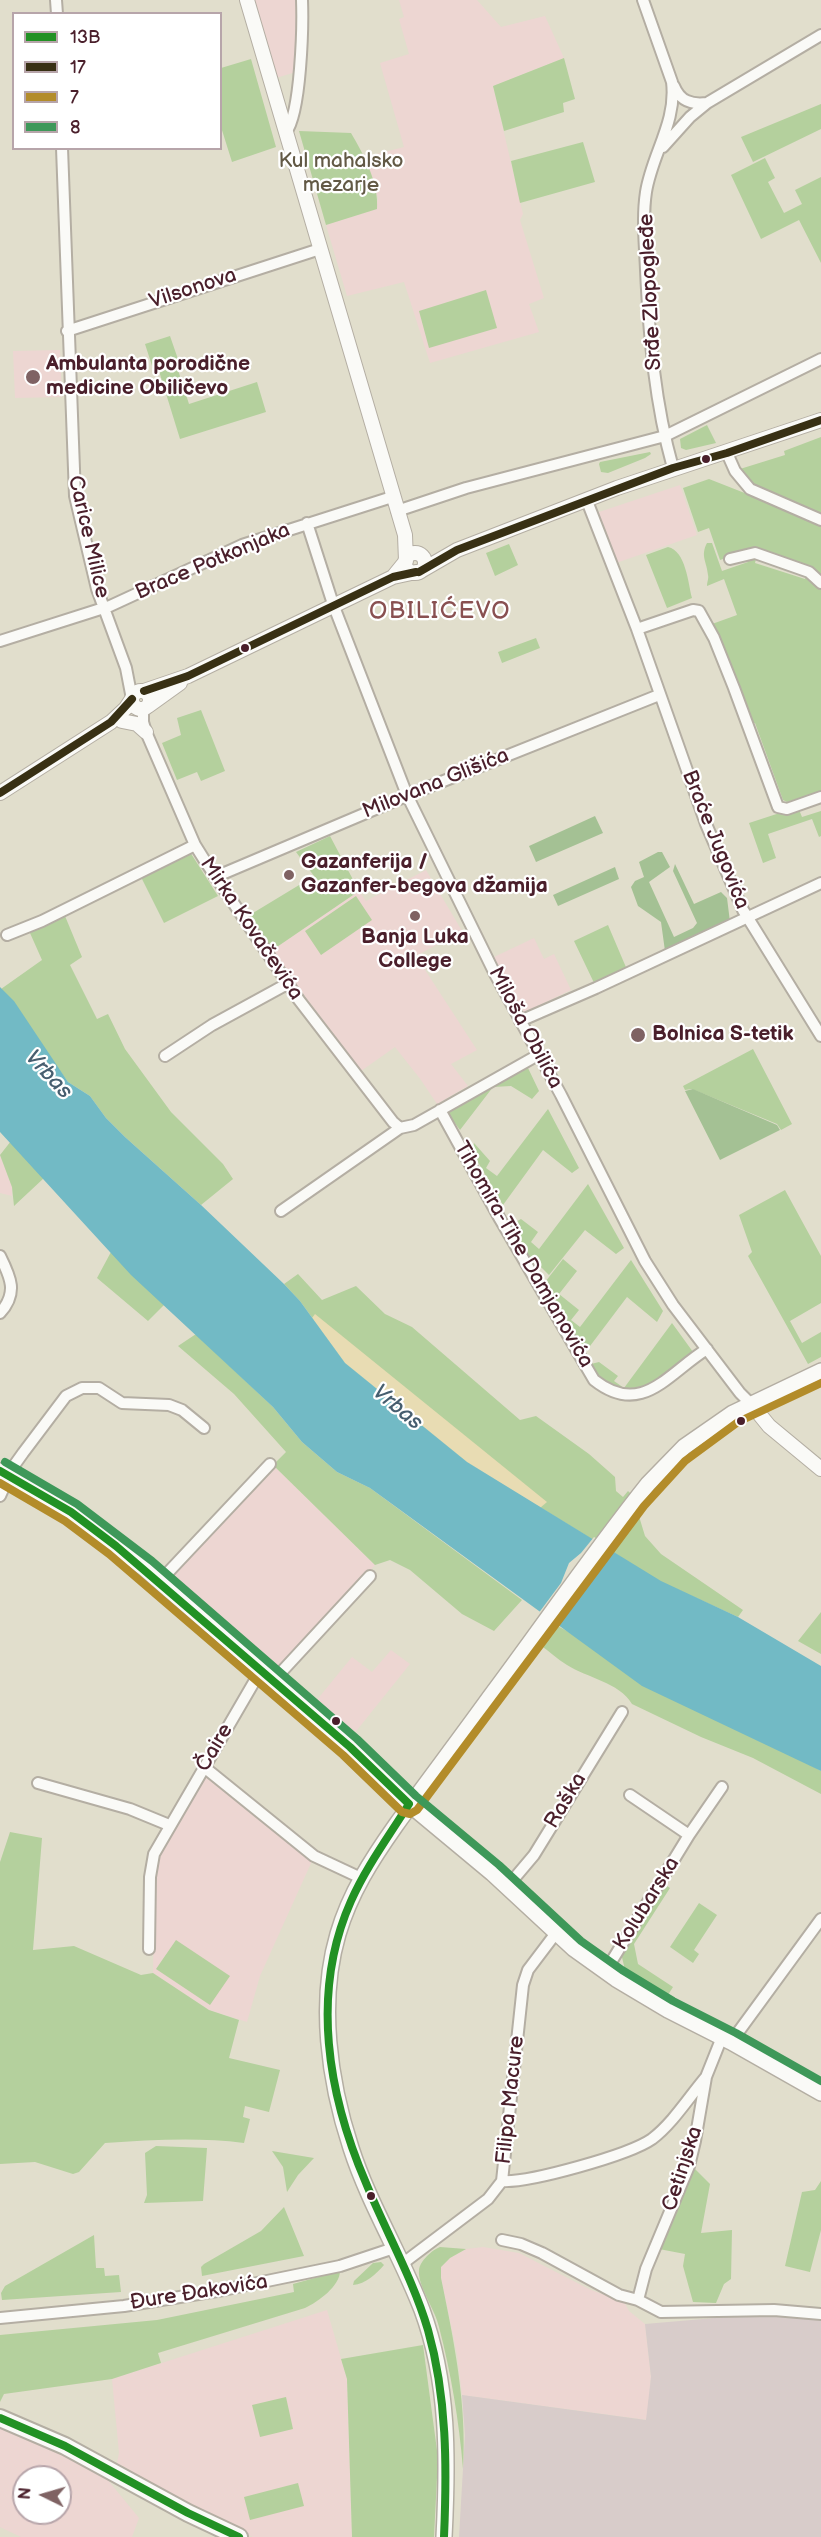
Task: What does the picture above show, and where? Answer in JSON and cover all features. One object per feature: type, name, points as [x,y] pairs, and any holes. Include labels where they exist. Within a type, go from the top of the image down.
[{"type":"main road","points":[[444,2537],[447,2450],[442,2390],[425,2320],[349,2143],[340,2113],[330,2047],[328,1998],[333,1955],[342,1921],[361,1878],[409,1804],[636,1499],[666,1464],[684,1448],[733,1413],[821,1371]]},
{"type":"main road","points":[[5,1474],[71,1512],[116,1546],[350,1747],[409,1804],[507,1887],[556,1934],[605,1972],[668,2010],[726,2039],[821,2093]]},
{"type":"main road","points":[[0,2418],[65,2445],[188,2513],[239,2537]]},
{"type":"street","points":[[247,0],[405,535],[408,569],[418,572]]},
{"type":"street","points":[[286,132],[290,128],[295,103],[303,27],[302,0]]},
{"type":"street","name":"Srđe Zlopogleđe","points":[[643,0],[672,82],[681,98],[696,105],[707,103]]},
{"type":"street","points":[[657,155],[684,123],[707,103],[821,35]]},
{"type":"street","name":"Srđe Zlopogleđe","points":[[672,82],[671,112],[646,192],[644,229],[656,385],[673,468]]},
{"type":"street","name":"Carice Milice","points":[[62,150],[67,331],[75,496],[90,563],[104,608],[126,670],[141,701]]},
{"type":"street","name":"Vilsonova","points":[[67,331],[320,249]]},
{"type":"street","points":[[397,511],[466,488],[665,436],[821,359]]},
{"type":"street","points":[[0,793],[116,722],[126,708],[264,641],[333,604],[393,577],[418,572],[457,550],[673,468],[728,453],[821,420]]},
{"type":"street","points":[[728,453],[744,483],[756,493],[821,520]]},
{"type":"street","name":"Brace Potkonjaka","points":[[0,641],[104,608],[242,545],[392,497]]},
{"type":"street","name":"Braće Jugovića","points":[[587,501],[637,629],[706,824],[747,918],[821,1036]]},
{"type":"street","name":"Miloša Obilića","points":[[307,523],[333,604],[407,795],[520,1021],[645,1261],[673,1305],[740,1393],[752,1405]]},
{"type":"street","points":[[405,535],[420,555],[424,566],[418,572]]},
{"type":"street","points":[[393,577],[410,555],[457,550]]},
{"type":"street","points":[[730,559],[755,553],[809,572],[821,583]]},
{"type":"street","points":[[637,629],[693,610],[699,611],[714,638],[778,807],[783,809],[821,797]]},
{"type":"street","name":"Milovana Glišića","points":[[215,877],[407,795],[659,695]]},
{"type":"street","name":"Mirka Kovačevića","points":[[141,701],[146,732],[195,845],[287,984],[393,1122],[400,1128]]},
{"type":"street","points":[[116,722],[137,724],[146,732]]},
{"type":"street","points":[[7,935],[42,921],[195,845]]},
{"type":"street","points":[[520,1021],[821,883]]},
{"type":"street","points":[[165,1056],[212,1025],[287,984]]},
{"type":"street","points":[[281,1211],[400,1128],[414,1125],[538,1054]]},
{"type":"street","name":"Tihomira-Tihe Damjanovića","points":[[440,1110],[500,1219],[594,1380],[605,1389],[621,1395],[645,1393],[707,1349]]},
{"type":"street","points":[[0,1256],[12,1290],[10,1301],[0,1313]]},
{"type":"street","points":[[0,1496],[5,1474],[13,1467],[66,1396],[82,1388],[99,1388],[122,1403],[169,1405],[182,1410],[204,1428]]},
{"type":"street","points":[[752,1405],[769,1426],[821,1469]]},
{"type":"street","points":[[159,1582],[270,1464]]},
{"type":"street","points":[[273,1681],[370,1576]]},
{"type":"street","name":"Čaire","points":[[149,1949],[151,1864],[154,1854],[261,1670]]},
{"type":"street","name":"Raška","points":[[507,1887],[534,1855],[622,1712]]},
{"type":"street","points":[[204,1767],[314,1856],[361,1878]]},
{"type":"street","points":[[38,1783],[130,1809],[169,1825]]},
{"type":"street","name":"Kolubarska","points":[[605,1972],[689,1835],[722,1787]]},
{"type":"street","name":"Kolubarska","points":[[630,1795],[689,1835]]},
{"type":"street","name":"Cetinjska","points":[[638,2300],[646,2269],[689,2166],[696,2141],[706,2077],[726,2039],[821,1921]]},
{"type":"street","name":"Filipa Macure","points":[[402,2264],[488,2199],[502,2181],[523,1985],[528,1970],[556,1934]]},
{"type":"street","points":[[502,2181],[516,2181],[552,2173],[642,2144],[666,2125],[706,2077]]},
{"type":"street","points":[[502,2240],[521,2244],[542,2253],[619,2295],[638,2300],[654,2309],[669,2312],[774,2310],[821,2314]]},
{"type":"street","name":"Đure Đakovića","points":[[0,2318],[124,2306],[223,2290],[340,2266],[394,2248]]},
{"type":"shaded area","points":[[253,0],[299,0],[296,72],[276,78]]},
{"type":"shaded area","points":[[399,0],[477,0],[501,27],[545,16],[564,58],[493,86],[523,214],[520,220],[544,298],[529,304],[539,332],[430,363],[404,282],[347,296],[326,225],[376,209],[378,198],[365,157],[404,147],[380,63],[409,54],[399,19],[404,17]]},
{"type":"shaded area","points":[[60,350],[62,397],[15,398],[13,351]]},
{"type":"shaded area","points":[[680,485],[697,535],[616,563],[596,513]]},
{"type":"shaded area","points":[[426,870],[462,931],[416,956],[477,1050],[451,1064],[468,1086],[437,1104],[395,1047],[361,1071],[271,951],[359,891],[366,901]]},
{"type":"shaded area","points":[[534,938],[544,959],[554,954],[571,990],[521,1014],[494,957]]},
{"type":"shaded area","points":[[0,1155],[12,1187],[12,1196],[0,1193]]},
{"type":"shaded area","points":[[276,1468],[375,1565],[278,1673],[170,1577]]},
{"type":"shaded area","points":[[391,1650],[410,1664],[349,1740],[311,1707],[352,1657],[372,1672]]},
{"type":"shaded area","points":[[204,1776],[312,1861],[260,1976],[247,2022],[209,2010],[153,1973],[155,1864]]},
{"type":"shaded area","points":[[483,2247],[519,2253],[591,2290],[624,2302],[629,2311],[645,2324],[651,2377],[647,2420],[462,2395],[441,2267],[450,2258],[466,2249]]},
{"type":"shaded area","points":[[327,2310],[347,2379],[352,2537],[253,2537],[226,2525],[117,2463],[119,2453],[112,2379]]},
{"type":"shaded area","points":[[761,2314],[821,2320],[821,2537],[459,2537],[465,2435],[462,2395],[646,2420],[651,2377],[645,2324]]},
{"type":"shaded area","points":[[0,2423],[109,2472],[107,2479],[139,2518],[132,2537],[21,2537],[0,2527]]},
{"type":"green space","points":[[564,58],[575,99],[563,103],[564,112],[504,131],[493,86]]},
{"type":"green space","points":[[251,59],[276,147],[232,162],[222,130],[222,68]]},
{"type":"green space","points":[[821,104],[821,129],[753,162],[741,137]]},
{"type":"green space","name":"Kul mahalsko mezarje","points":[[299,131],[351,133],[373,179],[377,209],[326,225]]},
{"type":"green space","points":[[583,142],[595,182],[520,203],[511,161]]},
{"type":"green space","points":[[765,158],[775,178],[768,182],[784,213],[802,204],[795,190],[821,177],[821,263],[799,220],[761,239],[731,175]]},
{"type":"green space","points":[[486,290],[497,328],[429,348],[419,311]]},
{"type":"green space","points":[[170,336],[189,404],[257,382],[266,412],[180,439],[159,371],[154,372],[145,344]]},
{"type":"green space","points":[[707,425],[716,443],[686,450],[681,448],[680,439]]},
{"type":"green space","points":[[821,437],[821,518],[757,492],[740,469],[785,455],[784,451]]},
{"type":"green space","points":[[650,452],[651,454],[645,458],[608,473],[601,472],[600,462]]},
{"type":"green space","points":[[709,479],[821,523],[821,579],[744,552],[720,560],[709,528],[698,532],[683,488]]},
{"type":"green space","points":[[707,543],[712,543],[722,571],[748,562],[746,555],[757,555],[755,563],[805,579],[807,572],[821,586],[821,791],[787,802],[783,800],[755,723],[750,724],[712,624],[737,615],[724,579],[707,586],[708,576],[704,555]]},
{"type":"green space","points":[[509,544],[518,565],[495,576],[486,553]]},
{"type":"green space","points":[[668,547],[679,555],[682,561],[692,598],[667,608],[646,555]]},
{"type":"green space","points":[[536,638],[540,648],[502,663],[498,652]]},
{"type":"green space","points":[[201,710],[225,771],[201,781],[197,772],[177,780],[162,743],[181,735],[177,718]]},
{"type":"green space","points":[[798,807],[802,817],[821,811],[821,836],[819,837],[812,819],[768,834],[776,858],[763,863],[749,823]]},
{"type":"green space","points":[[595,816],[603,833],[536,862],[529,846]]},
{"type":"green space","points":[[330,836],[359,891],[271,951],[248,916],[314,876],[296,852]]},
{"type":"green space","points":[[190,852],[218,896],[164,923],[140,875]]},
{"type":"green space","points":[[662,852],[670,867],[649,882],[674,937],[693,928],[697,923],[673,871],[675,864],[694,904],[721,892],[727,898],[730,922],[665,951],[661,922],[638,906],[631,887],[635,881],[644,877],[639,862]]},
{"type":"green space","points":[[615,867],[619,879],[558,906],[553,895]]},
{"type":"green space","points":[[356,896],[372,920],[321,955],[305,931]]},
{"type":"green space","points":[[65,916],[82,957],[70,965],[97,1019],[108,1014],[125,1049],[171,1112],[223,1164],[233,1179],[201,1205],[125,1137],[106,1118],[90,1096],[68,1082],[1,989],[42,960],[30,933]]},
{"type":"green space","points":[[608,925],[628,972],[596,987],[574,941]]},
{"type":"green space","points":[[753,1049],[792,1124],[781,1130],[777,1124],[692,1089],[685,1090],[683,1086]]},
{"type":"green space","points":[[528,1068],[539,1091],[532,1099],[511,1086],[493,1087],[460,1130],[445,1110]]},
{"type":"green space","points":[[693,1089],[777,1125],[780,1130],[720,1160],[685,1091]]},
{"type":"green space","points":[[548,1109],[579,1168],[572,1173],[543,1150],[503,1205],[472,1152],[474,1143],[490,1161],[486,1168],[497,1176]]},
{"type":"green space","points":[[11,1141],[44,1178],[14,1206],[12,1187],[0,1155]]},
{"type":"green space","points":[[588,1184],[624,1248],[616,1254],[585,1230],[549,1275],[535,1261],[531,1264],[512,1224],[521,1219],[538,1232],[531,1242],[539,1249]]},
{"type":"green space","points":[[785,1190],[821,1256],[821,1303],[790,1321],[802,1343],[821,1332],[821,1357],[808,1364],[748,1256],[752,1252],[739,1215]]},
{"type":"green space","points":[[111,1252],[164,1305],[148,1321],[97,1278]]},
{"type":"green space","points":[[563,1259],[577,1271],[559,1294],[579,1310],[571,1320],[580,1327],[631,1260],[663,1311],[657,1322],[627,1297],[584,1354],[566,1321],[542,1286]]},
{"type":"green space","points":[[298,1274],[322,1300],[356,1286],[385,1314],[412,1327],[520,1420],[536,1416],[589,1454],[615,1477],[616,1491],[623,1497],[628,1491],[644,1506],[638,1513],[645,1536],[661,1554],[743,1610],[738,1617],[661,1582],[467,1462],[345,1363],[300,1301],[284,1284]]},
{"type":"green space","points":[[672,1323],[693,1352],[664,1377],[644,1388],[634,1390],[622,1389],[605,1382],[595,1373],[591,1364],[599,1362],[618,1376],[614,1381],[624,1388]]},
{"type":"green space","points":[[196,1334],[273,1407],[302,1442],[337,1472],[370,1488],[522,1600],[494,1631],[462,1614],[410,1570],[390,1560],[375,1565],[273,1465],[286,1452],[234,1394],[178,1346]]},
{"type":"green space","points":[[821,1612],[821,1654],[798,1641]]},
{"type":"green space","points":[[556,1625],[821,1771],[821,1794],[753,1758],[701,1737],[632,1704],[611,1685],[567,1665],[540,1645]]},
{"type":"green space","points":[[10,1832],[42,1838],[33,1950],[74,1946],[141,1975],[153,1973],[209,2010],[239,2020],[229,2058],[280,2070],[269,2112],[245,2106],[243,2117],[250,2119],[244,2143],[157,2140],[105,2143],[79,2172],[73,2174],[35,2162],[0,2164],[0,1862]]},
{"type":"green space","points":[[664,1884],[670,1888],[634,1944],[638,1964],[673,1987],[668,1995],[625,1970],[621,1953]]},
{"type":"green space","points":[[699,1903],[717,1915],[694,1950],[699,1954],[693,1963],[670,1947]]},
{"type":"green space","points":[[176,1940],[230,1976],[210,2005],[156,1969]]},
{"type":"green space","points":[[156,2146],[207,2148],[203,2201],[144,2203],[147,2195],[145,2153]]},
{"type":"green space","points":[[272,2151],[314,2158],[298,2175],[287,2192],[283,2167]]},
{"type":"green space","points":[[692,2166],[710,2184],[701,2233],[732,2230],[731,2279],[724,2284],[716,2303],[693,2302],[683,2266],[685,2254],[659,2249]]},
{"type":"green space","points":[[821,2181],[821,2230],[810,2272],[785,2266],[802,2192],[815,2190]]},
{"type":"green space","points":[[284,2207],[304,2256],[202,2276],[201,2267],[204,2264],[261,2231]]},
{"type":"green space","points":[[94,2235],[96,2268],[104,2268],[105,2276],[119,2275],[121,2292],[2,2300],[1,2293],[5,2286]]},
{"type":"green space","points":[[440,2247],[466,2249],[450,2258],[441,2267],[461,2397],[463,2469],[454,2397],[443,2344],[437,2321],[419,2276],[424,2260]]},
{"type":"green space","points":[[381,2262],[384,2265],[366,2281],[353,2285],[354,2281],[373,2263]]},
{"type":"green space","points":[[340,2271],[332,2288],[322,2298],[305,2308],[158,2353],[161,2363],[112,2379],[4,2394],[0,2402],[0,2335],[157,2320],[294,2292],[293,2284]]},
{"type":"green space","points":[[423,2345],[438,2458],[434,2537],[352,2537],[347,2379],[341,2359]]},
{"type":"green space","points":[[286,2397],[293,2429],[260,2437],[252,2405]]},
{"type":"green space","points":[[298,2483],[304,2506],[250,2520],[244,2497]]},
{"type":"sand","points":[[315,1314],[547,1502],[540,1508],[467,1462],[345,1363],[312,1318]]},
{"type":"water","name":"Vrbas","points":[[0,987],[14,1001],[68,1082],[90,1096],[106,1118],[125,1137],[284,1284],[300,1301],[345,1363],[467,1462],[661,1581],[738,1617],[821,1666],[821,1771],[642,1686],[370,1488],[337,1472],[302,1442],[273,1407],[131,1275],[0,1132]]},
{"type":"pier","points":[[594,1537],[613,1548],[554,1627],[538,1614],[561,1583],[569,1563]]},
{"type":"transit line","name":"17","points":[[419,572],[457,550],[673,468],[727,453],[821,420]]},
{"type":"transit line","name":"17","points":[[144,691],[188,676],[393,577],[416,572]]},
{"type":"transit line","name":"17","points":[[0,793],[111,722],[132,699]]},
{"type":"transit line","name":"7","points":[[0,1483],[65,1521],[109,1554],[343,1755],[402,1812],[410,1814],[417,1810],[644,1506],[685,1461],[738,1422],[821,1383]]},
{"type":"transit line","name":"8","points":[[5,1462],[77,1504],[152,1561],[357,1739],[416,1796],[499,1865],[581,1941],[622,1970],[673,2001],[736,2033],[821,2081]]},
{"type":"transit line","name":"13B","points":[[0,1471],[71,1512],[116,1546],[350,1747],[409,1804],[364,1876],[351,1901],[338,1936],[331,1972],[328,2007],[329,2044],[342,2115],[353,2149],[415,2292],[434,2355],[444,2432],[444,2537]]},
{"type":"transit line","name":"13B","points":[[0,2418],[65,2446],[188,2513],[239,2537]]},
{"type":"place","name":"Ambulanta porodične medicine Obiličevo","points":[[33,377]]},
{"type":"place","name":"Gazanferija / Gazanfer-begova džamija","points":[[289,875]]},
{"type":"place","name":"Banja Luka College","points":[[415,916]]},
{"type":"place","name":"Bolnica S-tetik","points":[[638,1035]]},
{"type":"district","name":"OBILIĆEVO","points":[[440,612]]}]
